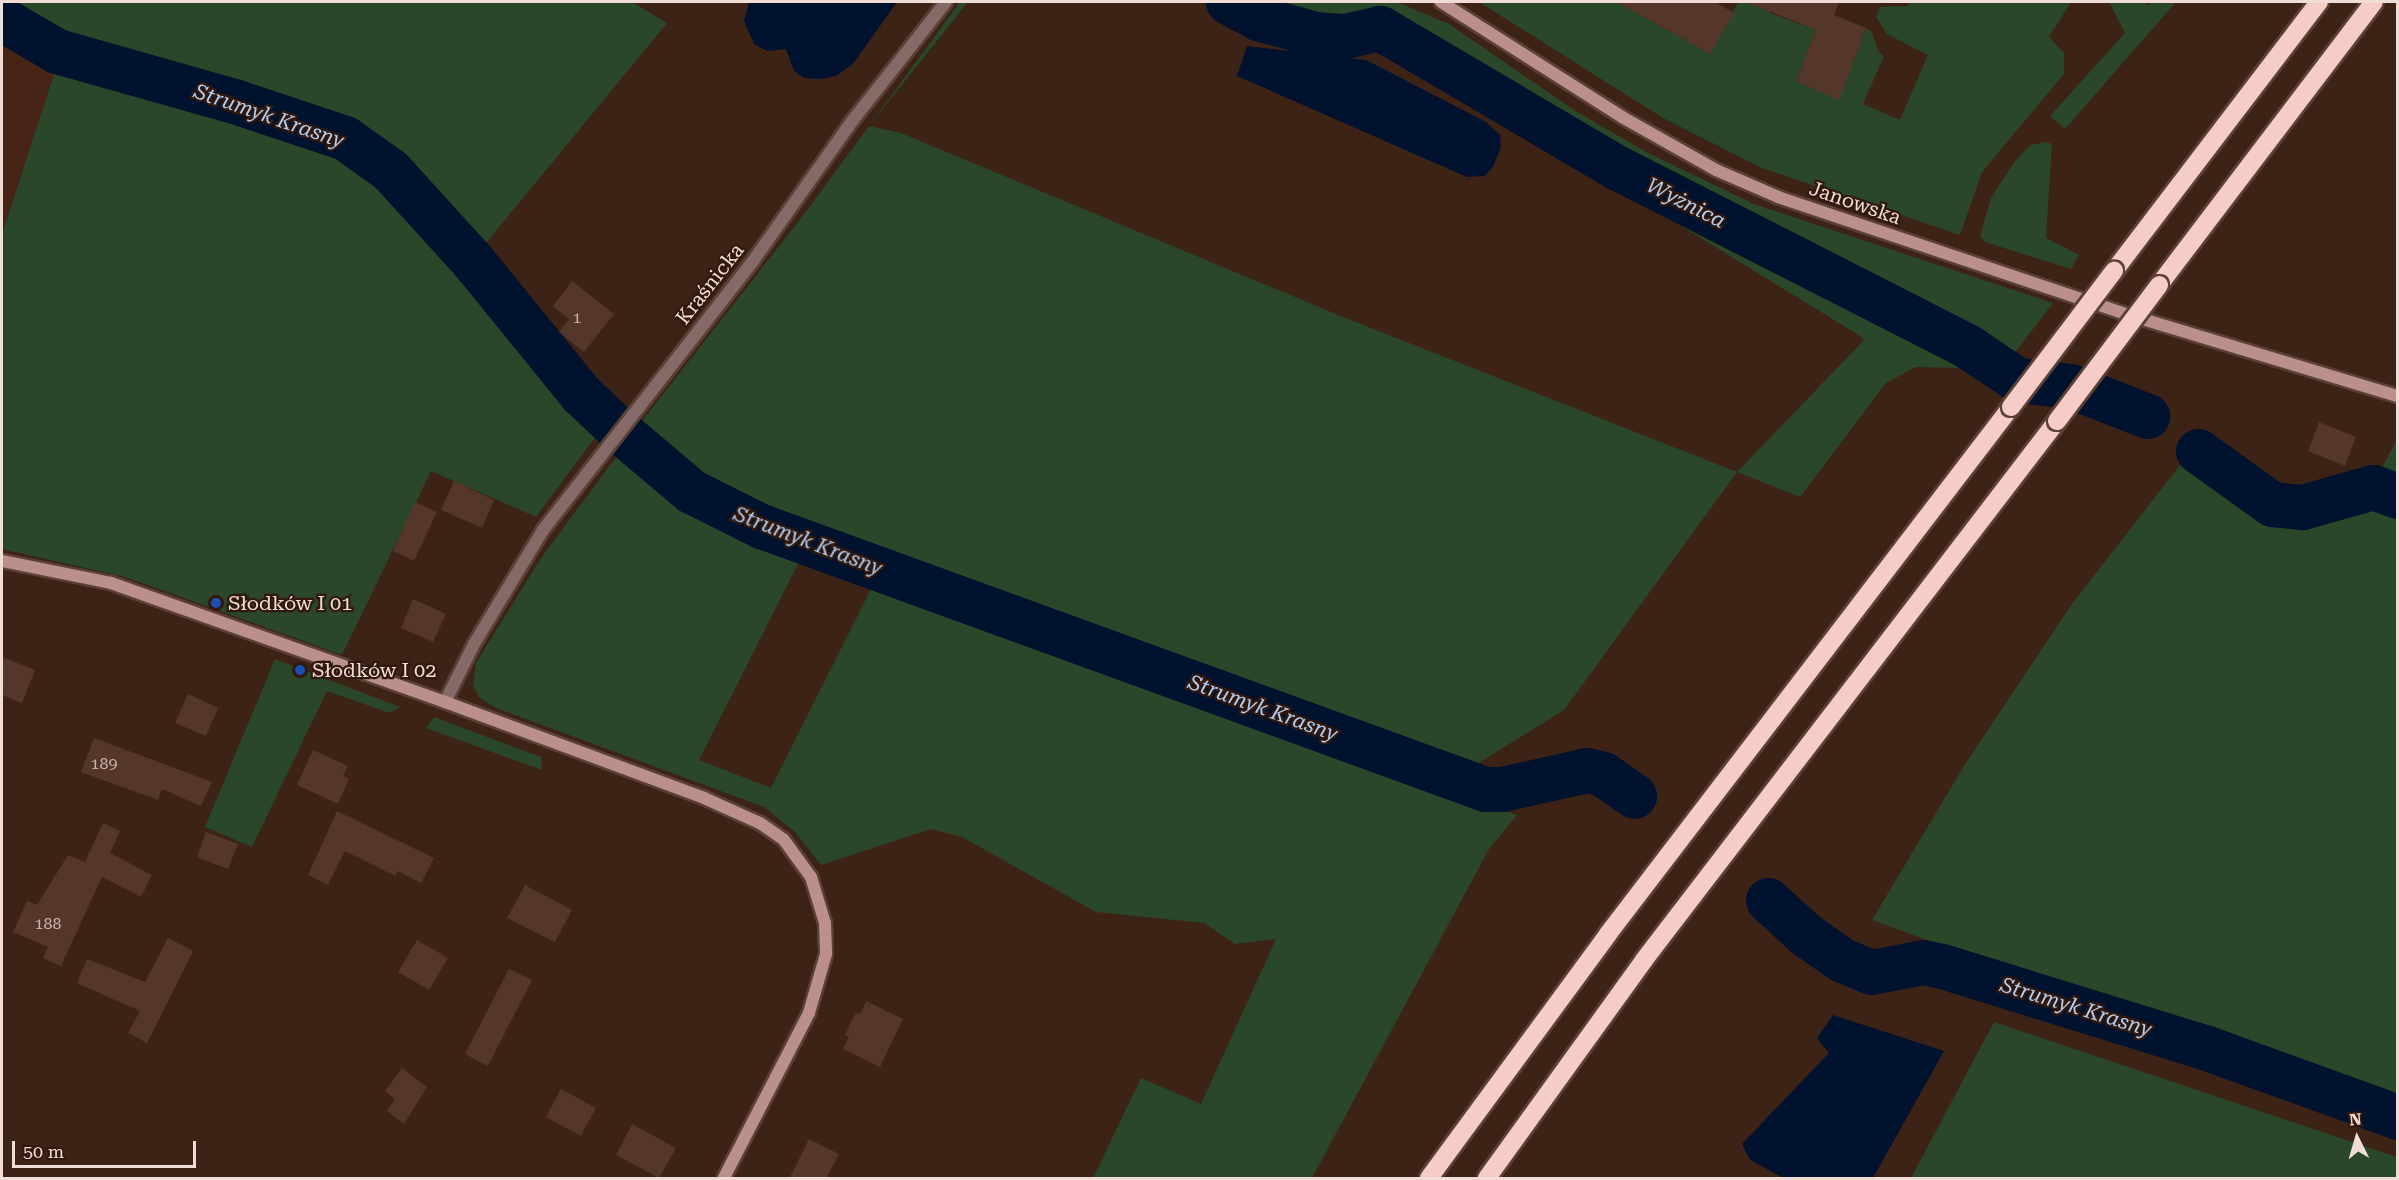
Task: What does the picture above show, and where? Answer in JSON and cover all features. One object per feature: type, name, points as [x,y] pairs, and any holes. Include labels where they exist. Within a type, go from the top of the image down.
[{"type":"highway","points":[[1429,1179],[1622,915],[2319,2]]},
{"type":"highway","points":[[1487,1179],[1644,960],[2058,421],[2374,2]]},
{"type":"street","name":"Kraśnicka","points":[[445,702],[474,644],[543,530],[753,261],[853,120],[946,2]]},
{"type":"street","name":"Janowska","points":[[1441,2],[1622,117],[1716,170],[1778,197],[2129,315],[2397,396]]},
{"type":"street","points":[[2,561],[111,584],[445,702],[704,798],[760,824],[784,840],[811,877],[825,923],[826,954],[821,981],[809,1012],[724,1179]]},
{"type":"shaded area","points":[[2,33],[58,62],[2,234]]},
{"type":"green space","points":[[2,2],[632,2],[667,23],[481,249],[400,165],[365,135],[327,119],[69,43]]},
{"type":"green space","points":[[960,2],[968,2],[869,126],[901,133],[1343,317],[1737,472],[1564,710],[1459,775],[1160,669],[762,523],[694,489],[631,435],[802,217]]},
{"type":"green space","points":[[1234,2],[1397,2],[1449,24],[1574,110],[1646,152],[1754,204],[2053,303],[2004,367],[1966,341],[1619,165],[1379,24],[1344,33],[1314,31],[1259,16]]},
{"type":"green space","points":[[1479,2],[1617,2],[1710,54],[1738,2],[1774,2],[1770,13],[1816,30],[1796,81],[1838,99],[1866,28],[1871,31],[1879,52],[1884,56],[1863,104],[1900,120],[1928,55],[1887,34],[1876,17],[1880,7],[1908,6],[1909,2],[2071,2],[2049,37],[2064,53],[2064,74],[1982,172],[1960,235],[1762,168],[1663,118]]},
{"type":"green space","points":[[2109,2],[2145,2],[2147,6],[2151,2],[2176,2],[2065,129],[2050,116],[2125,33]]},
{"type":"green space","points":[[1378,34],[1619,174],[1991,370],[1987,375],[1962,368],[1916,367],[1886,383],[1800,497],[1737,472],[1865,339],[1392,48],[1329,44]]},
{"type":"green space","points":[[58,62],[342,148],[384,181],[461,271],[468,264],[579,399],[605,424],[536,517],[431,471],[342,655],[125,577],[2,549],[2,234]]},
{"type":"green space","points":[[2046,142],[2052,144],[2046,238],[2079,255],[2071,269],[1985,242],[1980,236],[1991,198],[2015,161],[2030,145]]},
{"type":"green space","points":[[2397,439],[2398,489],[2374,483]]},
{"type":"green space","points":[[625,445],[687,496],[804,552],[699,760],[771,788],[875,581],[1146,676],[1517,815],[1489,849],[1312,1178],[1093,1178],[1141,1078],[1201,1104],[1276,939],[1235,944],[1204,923],[1096,912],[962,837],[931,829],[821,865],[795,832],[764,807],[496,708],[480,698],[473,686],[476,663],[541,558]]},
{"type":"green space","points":[[2191,451],[2273,508],[2305,513],[2373,493],[2397,503],[2397,1111],[1872,920],[1964,766],[2072,604]]},
{"type":"green space","points":[[275,659],[400,707],[390,713],[327,691],[252,847],[205,827]]},
{"type":"green space","points":[[434,717],[541,757],[542,770],[426,728]]},
{"type":"green space","points":[[1994,1022],[2397,1157],[2397,1178],[1911,1178]]},
{"type":"water","points":[[749,2],[897,2],[853,64],[836,76],[821,79],[804,78],[794,71],[786,49],[767,51],[754,44],[744,21]]},
{"type":"water","points":[[1247,46],[1366,60],[1486,122],[1500,135],[1501,147],[1493,167],[1485,176],[1467,177],[1237,76]]},
{"type":"water","points":[[1833,1015],[1944,1051],[1873,1178],[1784,1178],[1750,1160],[1742,1144],[1829,1053],[1817,1038]]},
{"type":"building","points":[[1617,2],[1715,2],[1734,13],[1710,54]]},
{"type":"building","points":[[1746,2],[1839,2],[1834,15],[1866,28],[1839,100],[1796,81],[1816,30]]},
{"type":"building","points":[[572,281],[614,314],[584,352],[559,332],[569,319],[553,306]]},
{"type":"building","points":[[2319,422],[2356,437],[2345,466],[2308,451]]},
{"type":"building","points":[[454,481],[494,500],[482,528],[441,510]]},
{"type":"building","points":[[415,502],[437,512],[414,561],[393,551]]},
{"type":"building","points":[[413,599],[446,614],[433,642],[401,628]]},
{"type":"building","points":[[2,657],[35,670],[22,703],[2,695]]},
{"type":"building","points":[[188,694],[218,708],[206,736],[175,723]]},
{"type":"building","points":[[94,738],[212,782],[201,806],[162,789],[158,800],[81,772]]},
{"type":"building","points":[[313,750],[348,766],[343,776],[349,779],[338,804],[297,785]]},
{"type":"building","points":[[337,811],[434,858],[421,883],[398,871],[395,876],[345,851],[328,885],[308,875]]},
{"type":"building","points":[[103,823],[120,831],[110,853],[152,875],[141,897],[102,877],[61,966],[43,958],[48,947],[13,932],[27,901],[37,905],[68,855],[85,862]]},
{"type":"building","points":[[206,832],[238,844],[228,869],[197,857]]},
{"type":"building","points":[[525,885],[572,910],[555,942],[507,918]]},
{"type":"building","points":[[168,938],[193,951],[147,1043],[128,1033],[140,1011],[77,983],[87,959],[145,982]]},
{"type":"building","points":[[417,940],[448,958],[429,990],[398,972]]},
{"type":"building","points":[[509,969],[532,980],[488,1066],[465,1054]]},
{"type":"building","points":[[866,1001],[903,1019],[880,1067],[843,1049],[849,1037],[845,1035],[856,1012],[860,1014]]},
{"type":"building","points":[[402,1068],[427,1087],[404,1124],[387,1111],[395,1099],[385,1091]]},
{"type":"building","points":[[561,1089],[596,1108],[581,1136],[546,1117]]},
{"type":"building","points":[[632,1124],[676,1148],[659,1178],[616,1155]]},
{"type":"building","points":[[809,1139],[839,1154],[826,1179],[789,1179]]},
{"type":"waterway","name":"Wyżnica","points":[[1228,2],[1258,18],[1315,34],[1345,36],[1380,28],[1618,168],[1967,346],[2018,380],[2071,386],[2147,416]]},
{"type":"waterway","name":"Strumyk Krasny","points":[[2,19],[57,51],[237,102],[345,138],[390,170],[472,260],[581,394],[620,431],[691,491],[761,526],[1485,789],[1502,789],[1587,770],[1603,774],[1634,796]]},
{"type":"waterway","name":"Wyżnica","points":[[2198,451],[2272,504],[2302,507],[2373,487],[2398,496]]},
{"type":"waterway","name":"Strumyk Krasny","points":[[1768,900],[1805,934],[1842,960],[1871,972],[1923,962],[1942,966],[2210,1049],[2398,1117]]},
{"type":"place","name":"Słodków I 01","points":[[216,603]]},
{"type":"place","name":"Słodków I 02","points":[[300,670]]}]
